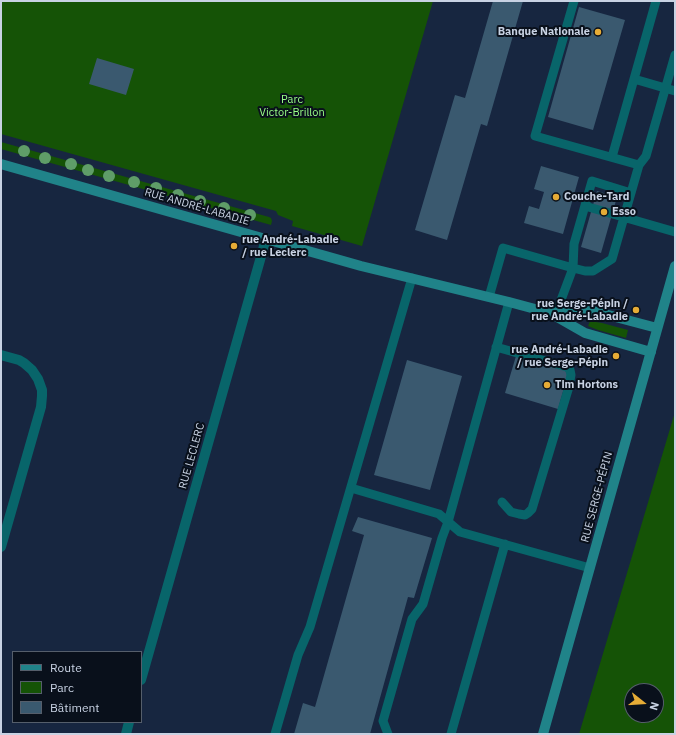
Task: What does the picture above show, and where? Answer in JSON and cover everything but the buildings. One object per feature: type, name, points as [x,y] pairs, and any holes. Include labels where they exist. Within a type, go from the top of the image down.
[{"type":"street","name":"RUE ANDRÉ-LABADIE","points":[[1,164],[361,266],[554,314],[585,333],[650,352]]},
{"type":"street","name":"RUE LECLERC","points":[[142,676],[266,239]]},
{"type":"street","name":"RUE SERGE-PÉPIN","points":[[543,734],[675,266]]},
{"type":"street","name":"RUE ANDRÉ-LABADIE","points":[[554,314],[593,311],[657,328]]},
{"type":"street","points":[[1,355],[19,360],[36,374],[42,390],[42,396],[41,407],[1,547]]},
{"type":"street","points":[[126,734],[129,723]]},
{"type":"lane","points":[[574,1],[535,136],[639,165]]},
{"type":"lane","points":[[612,157],[656,1]]},
{"type":"lane","points":[[489,297],[503,248],[589,272],[612,259],[639,165],[646,156],[675,55]]},
{"type":"lane","points":[[634,79],[675,91]]},
{"type":"lane","points":[[554,314],[573,268],[574,244],[592,181],[631,193]]},
{"type":"lane","points":[[585,206],[675,232]]},
{"type":"lane","points":[[275,734],[298,655],[310,627],[412,278]]},
{"type":"lane","points":[[388,734],[383,722],[408,631],[412,618],[423,604],[448,522],[509,302]]},
{"type":"lane","points":[[496,347],[567,367],[570,370],[568,390],[532,509],[525,515],[518,514],[511,512],[502,502]]},
{"type":"lane","points":[[351,488],[439,514],[460,532],[590,568]]},
{"type":"lane","points":[[451,734],[505,544]]},
{"type":"green space","name":"Parc Victor-Brillon","points":[[1,1],[433,1],[362,246],[292,226],[293,221],[278,215],[276,211],[1,134]]},
{"type":"green space","points":[[1,142],[269,217],[272,221],[271,225],[1,149]]},
{"type":"green space","points":[[590,321],[628,330],[626,338],[588,326]]},
{"type":"green space","points":[[675,412],[675,734],[579,734]]},
{"type":"place","name":"Banque Nationale","points":[[598,32]]},
{"type":"place","name":"Couche-Tard","points":[[556,197]]},
{"type":"place","name":"Esso","points":[[604,212]]},
{"type":"place","name":"rue André-Labadie / rue Leclerc","points":[[234,246]]},
{"type":"place","name":"rue Serge-Pépin / rue André-Labadie","points":[[636,310]]},
{"type":"place","name":"rue André-Labadie / rue Serge-Pépin","points":[[616,356]]},
{"type":"place","name":"Tim Hortons","points":[[547,385]]}]
